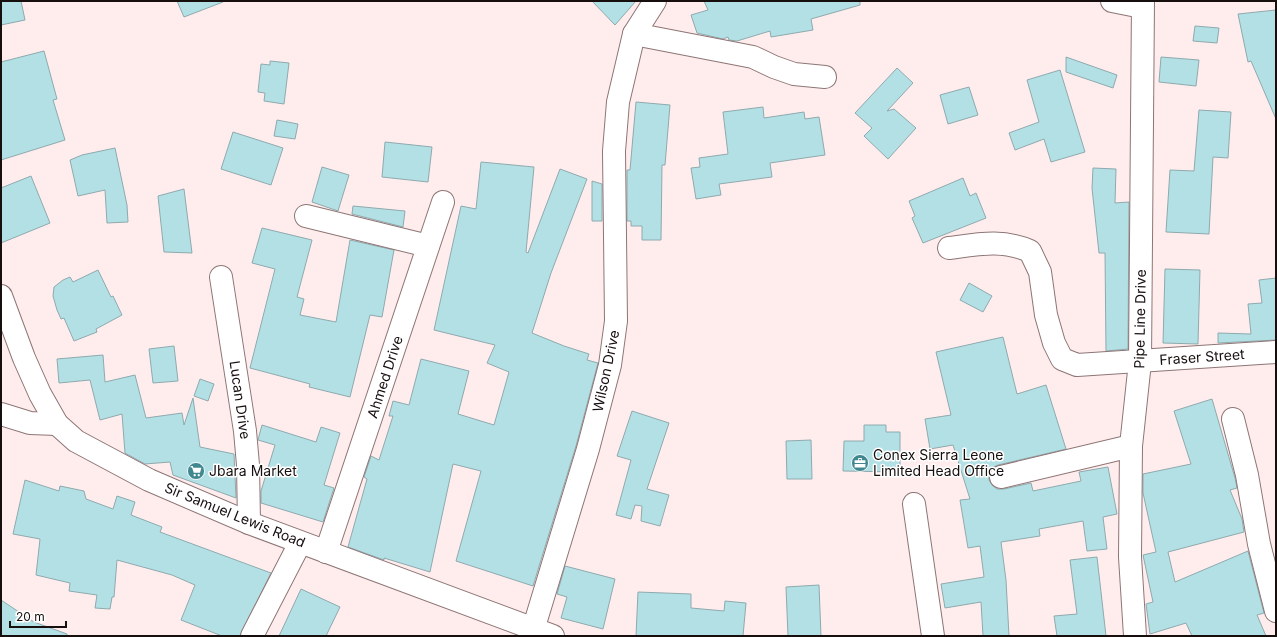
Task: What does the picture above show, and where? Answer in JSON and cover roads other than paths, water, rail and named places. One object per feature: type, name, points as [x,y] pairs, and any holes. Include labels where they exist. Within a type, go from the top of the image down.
[{"type":"street","name":"Wilson Drive","points":[[543,633],[610,365],[616,321],[614,151],[618,102],[634,34],[655,1]]},
{"type":"street","points":[[1112,1],[1142,4]]},
{"type":"street","name":"Pipe Line Drive","points":[[1135,636],[1130,557],[1132,446],[1140,362],[1142,4]]},
{"type":"street","points":[[634,34],[753,57],[794,74],[825,77]]},
{"type":"street","name":"Ahmed Drive","points":[[326,552],[443,202]]},
{"type":"street","points":[[306,216],[428,246]]},
{"type":"street","name":"Fraser Street","points":[[949,248],[995,243],[1014,245],[1030,251],[1040,272],[1046,315],[1054,342],[1062,359],[1077,365],[1276,352]]},
{"type":"street","name":"Lucan Drive","points":[[221,277],[245,431],[248,465],[249,523]]},
{"type":"street","name":"Sir Samuel Lewis Road","points":[[1,296],[27,366],[40,394],[57,424],[76,441],[142,476],[249,523],[543,633]]},
{"type":"street","points":[[1,414],[30,423],[57,424]]},
{"type":"street","points":[[1233,419],[1247,474],[1259,544],[1276,611]]},
{"type":"street","points":[[1001,477],[1132,446]]},
{"type":"street","points":[[914,504],[933,636]]},
{"type":"street","points":[[252,636],[300,543]]},
{"type":"place","name":"Conex Sierra Leone Limited Head Office","points":[[860,463]]},
{"type":"place","name":"Jbara Market","points":[[196,471]]}]
